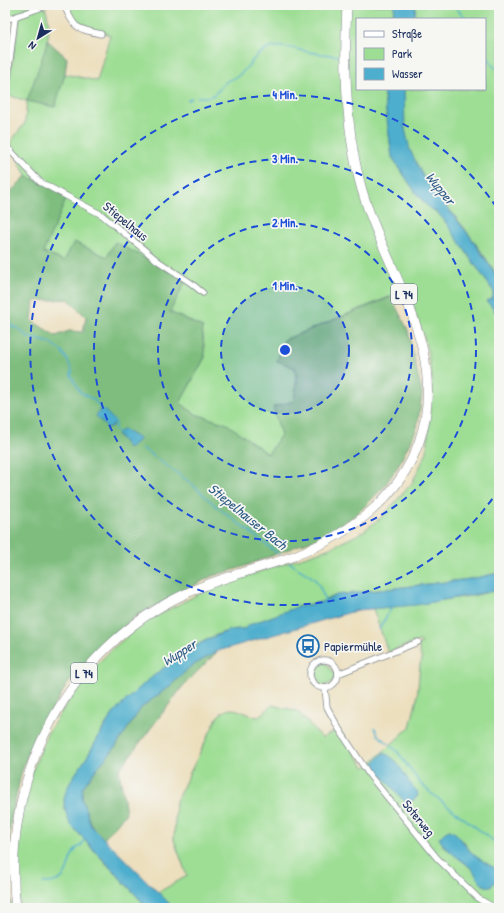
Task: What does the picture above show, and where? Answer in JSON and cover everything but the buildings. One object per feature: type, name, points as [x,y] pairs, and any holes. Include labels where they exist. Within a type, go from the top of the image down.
[{"type":"main road","name":"L 74","points":[[16,908],[12,860],[14,831],[19,802],[35,752],[51,719],[75,684],[105,651],[144,618],[186,594],[322,544],[348,529],[383,500],[399,480],[418,445],[425,421],[429,390],[426,359],[419,331],[373,223],[356,165],[347,98],[347,5]]},
{"type":"street","points":[[5,20],[15,18],[49,5]]},
{"type":"street","points":[[64,5],[73,24],[80,28],[101,34]]},
{"type":"street","points":[[8,83],[15,18]]},
{"type":"street","name":"Stiepelhaus","points":[[5,145],[40,182],[102,215],[158,261],[203,293]]},
{"type":"street","points":[[338,674],[418,642]]},
{"type":"street","points":[[320,660],[328,661],[335,666],[338,674],[335,683],[325,688],[316,686],[310,679],[312,666],[320,660]]},
{"type":"street","name":"Soterweg","points":[[325,688],[327,707],[339,729],[370,776],[438,858],[479,899],[495,908]]},
{"type":"green space","points":[[5,5],[44,5],[48,17],[49,29],[44,53],[27,101],[7,95],[20,14],[5,17]]},
{"type":"green space","points":[[67,5],[395,5],[392,18],[356,18],[356,90],[383,90],[392,157],[416,193],[429,208],[437,212],[444,220],[494,292],[492,299],[487,301],[499,317],[499,573],[470,579],[337,595],[321,602],[297,607],[249,625],[244,629],[228,631],[191,648],[153,677],[121,706],[103,728],[74,779],[64,800],[84,840],[148,908],[20,908],[17,881],[21,813],[33,770],[47,734],[83,679],[111,650],[143,623],[208,589],[328,549],[361,533],[382,517],[412,483],[427,452],[432,378],[423,334],[406,290],[284,340],[295,370],[296,383],[294,401],[274,407],[281,435],[268,454],[227,424],[195,414],[180,403],[205,357],[202,327],[170,312],[115,242],[107,257],[74,242],[64,261],[43,252],[67,195],[26,176],[10,143],[25,123],[27,101],[54,107],[65,74],[97,81],[110,35],[76,23]]},
{"type":"green space","points":[[416,5],[499,5],[499,279],[476,243],[426,181],[412,158],[407,142],[404,119],[404,90],[486,90],[486,18],[414,18]]},
{"type":"green space","points":[[48,41],[67,58],[65,74],[55,107],[27,101]]},
{"type":"green space","points":[[26,176],[68,195],[43,253],[64,261],[74,242],[107,257],[115,242],[186,280],[170,312],[202,327],[205,357],[180,403],[195,414],[227,424],[268,454],[281,435],[273,407],[294,401],[297,381],[295,368],[277,361],[284,340],[391,297],[408,330],[422,394],[417,428],[398,466],[383,488],[356,515],[320,537],[240,568],[212,576],[136,616],[95,652],[66,686],[29,750],[21,774],[10,825],[8,872],[9,892],[12,908],[5,908],[5,198]],"holes":[[[68,299],[86,317],[83,332],[69,331],[56,336],[32,321],[34,301]]]},
{"type":"green space","points":[[499,590],[499,870],[474,855],[466,846],[464,841],[442,845],[470,868],[477,875],[483,885],[491,885],[499,877],[499,908],[174,908],[157,893],[187,876],[174,840],[176,801],[218,716],[223,712],[233,709],[259,717],[272,705],[297,711],[322,738],[339,729],[365,768],[410,727],[417,699],[420,664],[422,661],[418,645],[422,643],[419,641],[388,652],[373,609],[472,596]],"holes":[[[396,761],[411,786],[417,791],[418,796],[409,803]]]},
{"type":"green space","points":[[218,651],[183,686],[119,770],[126,813],[103,840],[91,826],[82,799],[83,787],[114,749],[141,708],[171,685],[190,667]]},
{"type":"green space","points":[[325,662],[336,675],[334,680],[330,683],[321,685],[312,673],[318,664]]},
{"type":"water","points":[[395,5],[416,5],[414,18],[392,18]]},
{"type":"water","points":[[383,90],[404,90],[405,129],[410,150],[425,180],[469,235],[499,279],[499,317],[487,301],[492,299],[494,292],[444,220],[437,212],[429,208],[416,193],[392,157]]},
{"type":"water","points":[[104,410],[115,421],[112,426],[107,428],[96,416],[99,411]]},
{"type":"water","points":[[123,429],[140,439],[129,449],[117,434]]},
{"type":"water","points":[[499,573],[499,590],[416,605],[358,610],[218,651],[190,667],[171,685],[141,708],[114,749],[83,787],[82,799],[91,826],[174,908],[148,908],[70,824],[64,803],[65,794],[72,779],[108,721],[133,694],[151,678],[191,649],[211,638],[229,631],[244,629],[249,625],[297,607],[321,602],[337,595],[470,579]]},
{"type":"water","points":[[383,753],[398,764],[417,791],[418,796],[409,803],[405,802],[372,765]]},
{"type":"water","points":[[450,830],[462,840],[474,855],[499,870],[495,883],[489,886],[482,884],[470,867],[453,854],[441,842],[439,838],[445,832]]},
{"type":"waterway","points":[[453,5],[466,18]]},
{"type":"waterway","points":[[197,97],[215,94],[227,81],[237,77],[256,56],[270,48],[287,47],[315,53],[340,56]]},
{"type":"waterway","points":[[486,53],[493,66],[499,70]]},
{"type":"waterway","points":[[188,100],[192,98]]},
{"type":"waterway","name":"Stiepelhauser Bach","points":[[5,320],[9,323]]},
{"type":"waterway","name":"Stiepelhauser Bach","points":[[5,325],[9,323],[14,328],[17,327],[28,337],[51,343],[62,352],[67,359],[72,371],[71,375],[80,392],[94,400],[103,411]]},
{"type":"waterway","name":"Stiepelhauser Bach","points":[[114,421],[116,423],[114,429],[119,433]]},
{"type":"waterway","name":"Stiepelhauser Bach","points":[[142,448],[192,484],[216,506],[281,556]]},
{"type":"waterway","name":"Stiepelhauser Bach","points":[[289,562],[315,580],[322,591],[325,601]]},
{"type":"waterway","points":[[379,629],[392,607]]},
{"type":"waterway","points":[[375,728],[378,735],[397,751],[420,783],[432,794],[499,845]]},
{"type":"waterway","points":[[43,883],[54,882],[61,879],[68,868],[72,855],[82,845],[84,839]]},
{"type":"place","name":"Papiermühle","points":[[308,646]]},
{"type":"water label","name":"Wupper","points":[[441,188]]},
{"type":"water label","name":"Wupper","points":[[179,652]]}]
